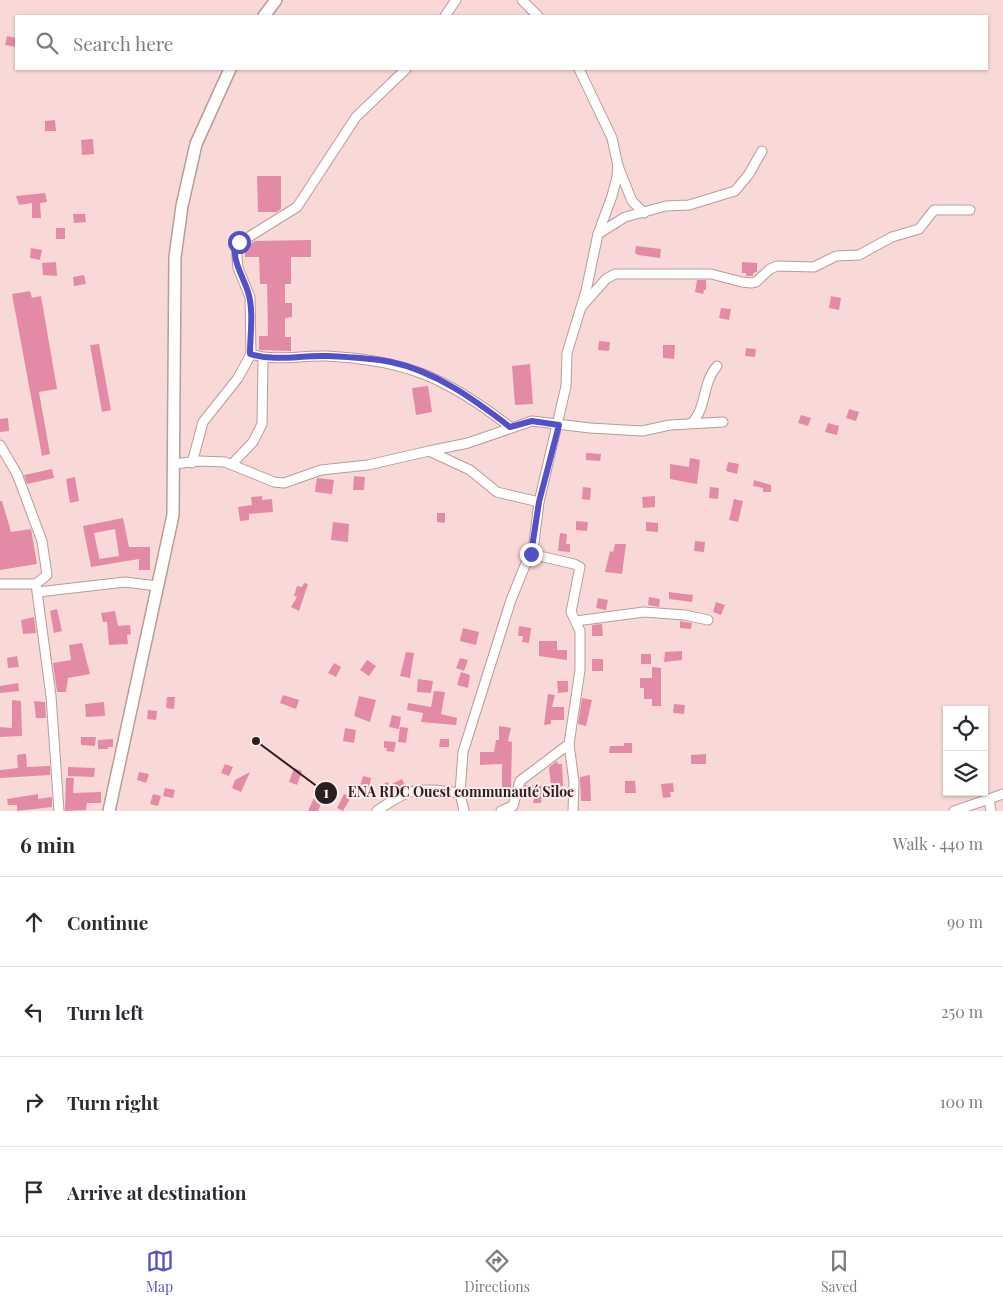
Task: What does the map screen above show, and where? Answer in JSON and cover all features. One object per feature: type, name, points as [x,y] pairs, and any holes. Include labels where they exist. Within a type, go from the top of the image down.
[{"type":"main road","points":[[265,15],[276,0]]},
{"type":"main road","points":[[109,811],[134,705],[173,515],[175,266],[179,225],[196,144],[230,70]]},
{"type":"street","points":[[446,15],[456,0]]},
{"type":"street","points":[[522,0],[537,15]]},
{"type":"street","points":[[192,463],[203,422],[238,378],[250,354],[250,297],[238,268],[236,245],[298,207],[356,117],[405,70]]},
{"type":"street","points":[[579,70],[612,138],[618,166],[626,180],[632,201],[644,213]]},
{"type":"street","points":[[598,234],[625,217],[666,206],[689,205],[735,191],[750,174],[762,151]]},
{"type":"street","points":[[464,811],[460,793],[463,752],[511,600],[531,554],[539,502],[559,425],[566,386],[567,352],[581,307],[598,234],[612,196],[618,166]]},
{"type":"street","points":[[581,307],[606,279],[615,274],[671,276],[706,273],[751,283],[777,266],[814,267],[836,256],[859,255],[892,237],[919,229],[934,210],[970,210]]},
{"type":"street","points":[[250,354],[263,358],[329,356],[390,362],[437,379],[466,396],[510,427]]},
{"type":"street","points":[[232,464],[253,442],[262,424],[263,358]]},
{"type":"street","points":[[692,423],[700,414],[708,379],[718,366]]},
{"type":"street","points":[[174,464],[199,461],[232,464],[274,482],[284,483],[321,470],[368,465],[468,443],[532,421],[559,425],[642,431],[670,425],[723,422]]},
{"type":"street","points":[[0,445],[17,474],[42,541],[47,575],[37,588],[51,696],[59,811]]},
{"type":"street","points":[[429,451],[470,470],[497,492],[539,502]]},
{"type":"street","points":[[531,554],[580,567],[572,612],[580,631],[580,670],[569,744],[574,782],[573,811]]},
{"type":"street","points":[[0,584],[37,588],[125,582],[157,586]]},
{"type":"street","points":[[576,622],[644,612],[686,615],[708,620]]},
{"type":"street","points":[[502,811],[514,807],[520,781],[569,744]]},
{"type":"street","points":[[377,811],[396,796],[414,790],[460,793]]},
{"type":"street","points":[[954,811],[1003,794]]},
{"type":"street","points":[[989,799],[992,811]]},
{"type":"building","points":[[7,36],[15,38],[15,47],[5,45]]},
{"type":"building","points":[[55,120],[56,131],[45,131],[45,121]]},
{"type":"building","points":[[93,139],[94,154],[82,155],[81,140]]},
{"type":"building","points":[[257,176],[281,176],[281,209],[277,212],[258,212]]},
{"type":"building","points":[[45,193],[47,202],[40,203],[41,218],[32,218],[32,203],[19,205],[16,196]]},
{"type":"building","points":[[73,214],[85,214],[86,222],[74,223]]},
{"type":"building","points":[[56,228],[65,228],[65,239],[56,239]]},
{"type":"building","points":[[311,240],[311,257],[291,257],[291,284],[285,284],[285,303],[292,303],[292,317],[285,318],[285,337],[291,337],[291,351],[259,350],[259,336],[268,336],[267,284],[260,284],[259,257],[245,257],[245,247],[255,241]]},
{"type":"building","points":[[636,246],[661,249],[660,258],[638,255],[635,253]]},
{"type":"building","points":[[31,248],[42,250],[40,260],[30,258]]},
{"type":"building","points":[[56,262],[57,276],[43,275],[42,263]]},
{"type":"building","points":[[742,262],[757,263],[757,272],[753,273],[753,276],[746,276],[746,273],[742,273]]},
{"type":"building","points":[[84,275],[86,284],[74,286],[73,277]]},
{"type":"building","points":[[697,280],[706,280],[706,290],[704,290],[703,294],[695,292]]},
{"type":"building","points":[[30,291],[32,298],[41,296],[57,389],[39,392],[50,454],[42,456],[12,294]]},
{"type":"building","points":[[831,296],[841,298],[839,310],[829,308]]},
{"type":"building","points":[[721,308],[731,309],[729,320],[719,318]]},
{"type":"building","points":[[599,341],[610,342],[609,351],[598,350]]},
{"type":"building","points":[[99,344],[111,410],[102,412],[90,345]]},
{"type":"building","points":[[663,345],[675,345],[674,359],[663,358]]},
{"type":"building","points":[[746,348],[756,349],[755,357],[745,356]]},
{"type":"building","points":[[530,364],[533,404],[515,405],[512,366]]},
{"type":"building","points":[[428,386],[432,412],[416,415],[412,388]]},
{"type":"building","points":[[849,409],[859,412],[856,421],[846,418]]},
{"type":"building","points":[[801,415],[811,418],[808,426],[798,423]]},
{"type":"building","points":[[8,418],[9,431],[0,432],[0,419]]},
{"type":"building","points":[[828,423],[839,426],[837,435],[825,432]]},
{"type":"building","points":[[586,453],[601,454],[600,461],[586,460]]},
{"type":"building","points":[[690,458],[700,460],[697,484],[670,479],[670,464],[689,467]]},
{"type":"building","points":[[728,462],[739,464],[737,474],[726,471]]},
{"type":"building","points":[[52,469],[54,478],[27,484],[24,475]]},
{"type":"building","points":[[354,476],[365,477],[364,490],[353,490]]},
{"type":"building","points":[[75,477],[79,501],[70,503],[66,479]]},
{"type":"building","points":[[317,478],[334,480],[332,494],[315,492]]},
{"type":"building","points":[[754,480],[771,485],[771,492],[763,492],[763,488],[753,486]]},
{"type":"building","points":[[583,487],[591,488],[590,500],[582,499]]},
{"type":"building","points":[[710,487],[719,488],[718,499],[709,498]]},
{"type":"building","points":[[262,496],[262,500],[272,499],[273,512],[249,514],[249,520],[240,521],[238,507],[252,505],[251,497]]},
{"type":"building","points":[[655,496],[655,507],[643,508],[642,497]]},
{"type":"building","points":[[734,499],[743,501],[738,522],[729,520]]},
{"type":"building","points":[[0,501],[2,501],[11,532],[31,529],[37,564],[0,570]]},
{"type":"building","points":[[437,513],[445,513],[445,523],[437,522]]},
{"type":"building","points":[[123,518],[129,547],[150,547],[150,570],[139,570],[139,559],[91,567],[83,526]],"holes":[[[115,529],[119,556],[99,559],[94,533]]]},
{"type":"building","points":[[576,521],[588,522],[587,531],[576,530]]},
{"type":"building","points":[[333,522],[349,524],[348,542],[331,540]]},
{"type":"building","points":[[646,522],[658,523],[658,532],[646,531]]},
{"type":"building","points":[[560,533],[567,534],[566,544],[570,544],[570,552],[558,551]]},
{"type":"building","points":[[695,541],[705,542],[704,552],[694,551]]},
{"type":"building","points":[[615,544],[626,544],[622,574],[605,572],[610,551],[613,552]]},
{"type":"building","points":[[304,583],[308,584],[299,611],[291,607],[297,597],[294,596],[297,586],[302,587]]},
{"type":"building","points":[[669,592],[693,595],[692,602],[669,599]]},
{"type":"building","points":[[649,597],[660,599],[659,607],[648,605]]},
{"type":"building","points":[[598,598],[608,600],[606,610],[596,608]]},
{"type":"building","points":[[716,602],[725,605],[721,615],[713,612]]},
{"type":"building","points":[[57,609],[62,631],[54,633],[50,611]]},
{"type":"building","points":[[115,611],[118,626],[130,625],[131,634],[127,635],[128,644],[109,645],[107,622],[103,622],[101,613]]},
{"type":"building","points":[[34,617],[36,633],[23,634],[21,620]]},
{"type":"building","points":[[680,621],[692,623],[691,629],[680,628]]},
{"type":"building","points":[[602,624],[603,636],[592,636],[592,625]]},
{"type":"building","points":[[519,626],[531,628],[529,643],[522,642],[523,636],[518,636]]},
{"type":"building","points":[[463,628],[479,632],[476,645],[460,641]]},
{"type":"building","points":[[539,641],[557,641],[557,650],[567,650],[567,660],[539,656]]},
{"type":"building","points":[[82,643],[90,674],[68,678],[66,692],[57,692],[53,663],[71,660],[69,645]]},
{"type":"building","points":[[682,651],[682,660],[664,662],[665,652]]},
{"type":"building","points":[[406,652],[414,653],[410,678],[400,676]]},
{"type":"building","points":[[641,654],[651,654],[651,664],[641,664]]},
{"type":"building","points":[[17,656],[19,667],[8,668],[7,658]]},
{"type":"building","points":[[460,658],[468,660],[464,671],[456,668]]},
{"type":"building","points":[[592,659],[603,659],[603,671],[592,671]]},
{"type":"building","points":[[367,660],[376,666],[369,676],[360,670]]},
{"type":"building","points":[[334,663],[341,667],[336,677],[328,673]]},
{"type":"building","points":[[652,667],[661,668],[661,706],[652,706],[652,699],[644,699],[644,688],[640,688],[640,678],[652,678]]},
{"type":"building","points":[[461,672],[470,675],[468,688],[457,685]]},
{"type":"building","points":[[418,679],[433,681],[431,693],[417,692]]},
{"type":"building","points":[[557,681],[568,681],[568,692],[558,693]]},
{"type":"building","points":[[18,683],[19,691],[0,693],[0,686]]},
{"type":"building","points":[[434,691],[445,692],[441,714],[457,718],[456,725],[421,722],[423,713],[407,710],[408,703],[431,707]]},
{"type":"building","points":[[548,694],[555,695],[552,707],[564,707],[564,720],[551,720],[551,724],[544,725]]},
{"type":"building","points":[[283,695],[299,700],[296,709],[280,703]]},
{"type":"building","points":[[359,696],[376,700],[370,722],[354,716]]},
{"type":"building","points":[[167,697],[175,697],[174,709],[166,708]]},
{"type":"building","points":[[582,698],[592,700],[586,726],[578,724]]},
{"type":"building","points":[[12,700],[21,701],[22,736],[0,737],[0,727],[12,728]]},
{"type":"building","points":[[34,701],[45,702],[46,718],[36,718]]},
{"type":"building","points":[[104,702],[105,716],[86,717],[85,704]]},
{"type":"building","points":[[674,704],[685,705],[684,714],[673,713]]},
{"type":"building","points":[[148,710],[157,711],[156,720],[147,719]]},
{"type":"building","points":[[392,715],[401,717],[399,729],[389,727]]},
{"type":"building","points":[[499,726],[511,728],[508,741],[512,742],[511,790],[502,790],[502,764],[480,765],[480,752],[494,752],[496,740],[499,740]]},
{"type":"building","points":[[400,727],[408,728],[406,743],[398,742]]},
{"type":"building","points":[[345,728],[356,730],[354,743],[343,741]]},
{"type":"building","points":[[81,737],[96,737],[95,746],[81,745]]},
{"type":"building","points":[[113,739],[113,747],[98,749],[98,740]]},
{"type":"building","points":[[440,739],[449,739],[449,747],[439,747]]},
{"type":"building","points":[[384,741],[396,742],[394,752],[386,751],[387,748],[384,748]]},
{"type":"building","points":[[624,743],[632,743],[632,753],[609,753],[610,746],[624,746]]},
{"type":"building","points":[[26,754],[27,767],[50,766],[50,775],[0,778],[0,770],[18,768],[17,755]]},
{"type":"building","points":[[706,754],[706,764],[691,764],[691,755]]},
{"type":"building","points":[[557,761],[558,764],[562,764],[563,786],[551,786],[549,767]]},
{"type":"building","points":[[225,764],[233,767],[229,776],[221,773]]},
{"type":"building","points":[[68,767],[95,768],[94,777],[68,776]]},
{"type":"building","points":[[294,768],[302,771],[297,785],[289,782]]},
{"type":"building","points":[[139,772],[149,774],[146,783],[137,780]]},
{"type":"building","points":[[250,772],[241,792],[232,788],[235,780]]},
{"type":"building","points":[[590,775],[591,801],[581,801],[580,777]]},
{"type":"building","points":[[363,776],[371,778],[369,789],[360,786]]},
{"type":"building","points":[[66,778],[74,778],[73,793],[101,792],[101,803],[87,803],[86,810],[65,811]]},
{"type":"building","points":[[402,779],[406,787],[389,795],[384,784],[387,782],[390,785]]},
{"type":"building","points":[[625,781],[635,781],[636,793],[625,793]]},
{"type":"building","points":[[673,783],[674,792],[670,792],[671,797],[663,798],[661,784]]},
{"type":"building","points":[[525,785],[543,786],[541,803],[533,803],[534,798],[522,797]]},
{"type":"building","points":[[319,787],[326,791],[318,811],[308,811]]},
{"type":"building","points":[[165,788],[175,790],[173,798],[163,796]]},
{"type":"building","points":[[38,794],[38,799],[52,797],[52,807],[17,811],[17,805],[8,805],[7,799]]},
{"type":"building","points":[[153,794],[161,796],[158,806],[150,804]]},
{"type":"building","points":[[344,794],[351,797],[343,811],[337,808]]},
{"type":"place","name":"ENA RDC Ouest communauté Siloe","points":[[256,741]]},
{"type":"route","points":[[239,242],[235,250],[238,268],[250,297],[250,354],[273,359],[329,356],[390,362],[437,379],[489,411],[510,427],[532,421],[559,425],[539,502],[536,533],[531,554]]}]
